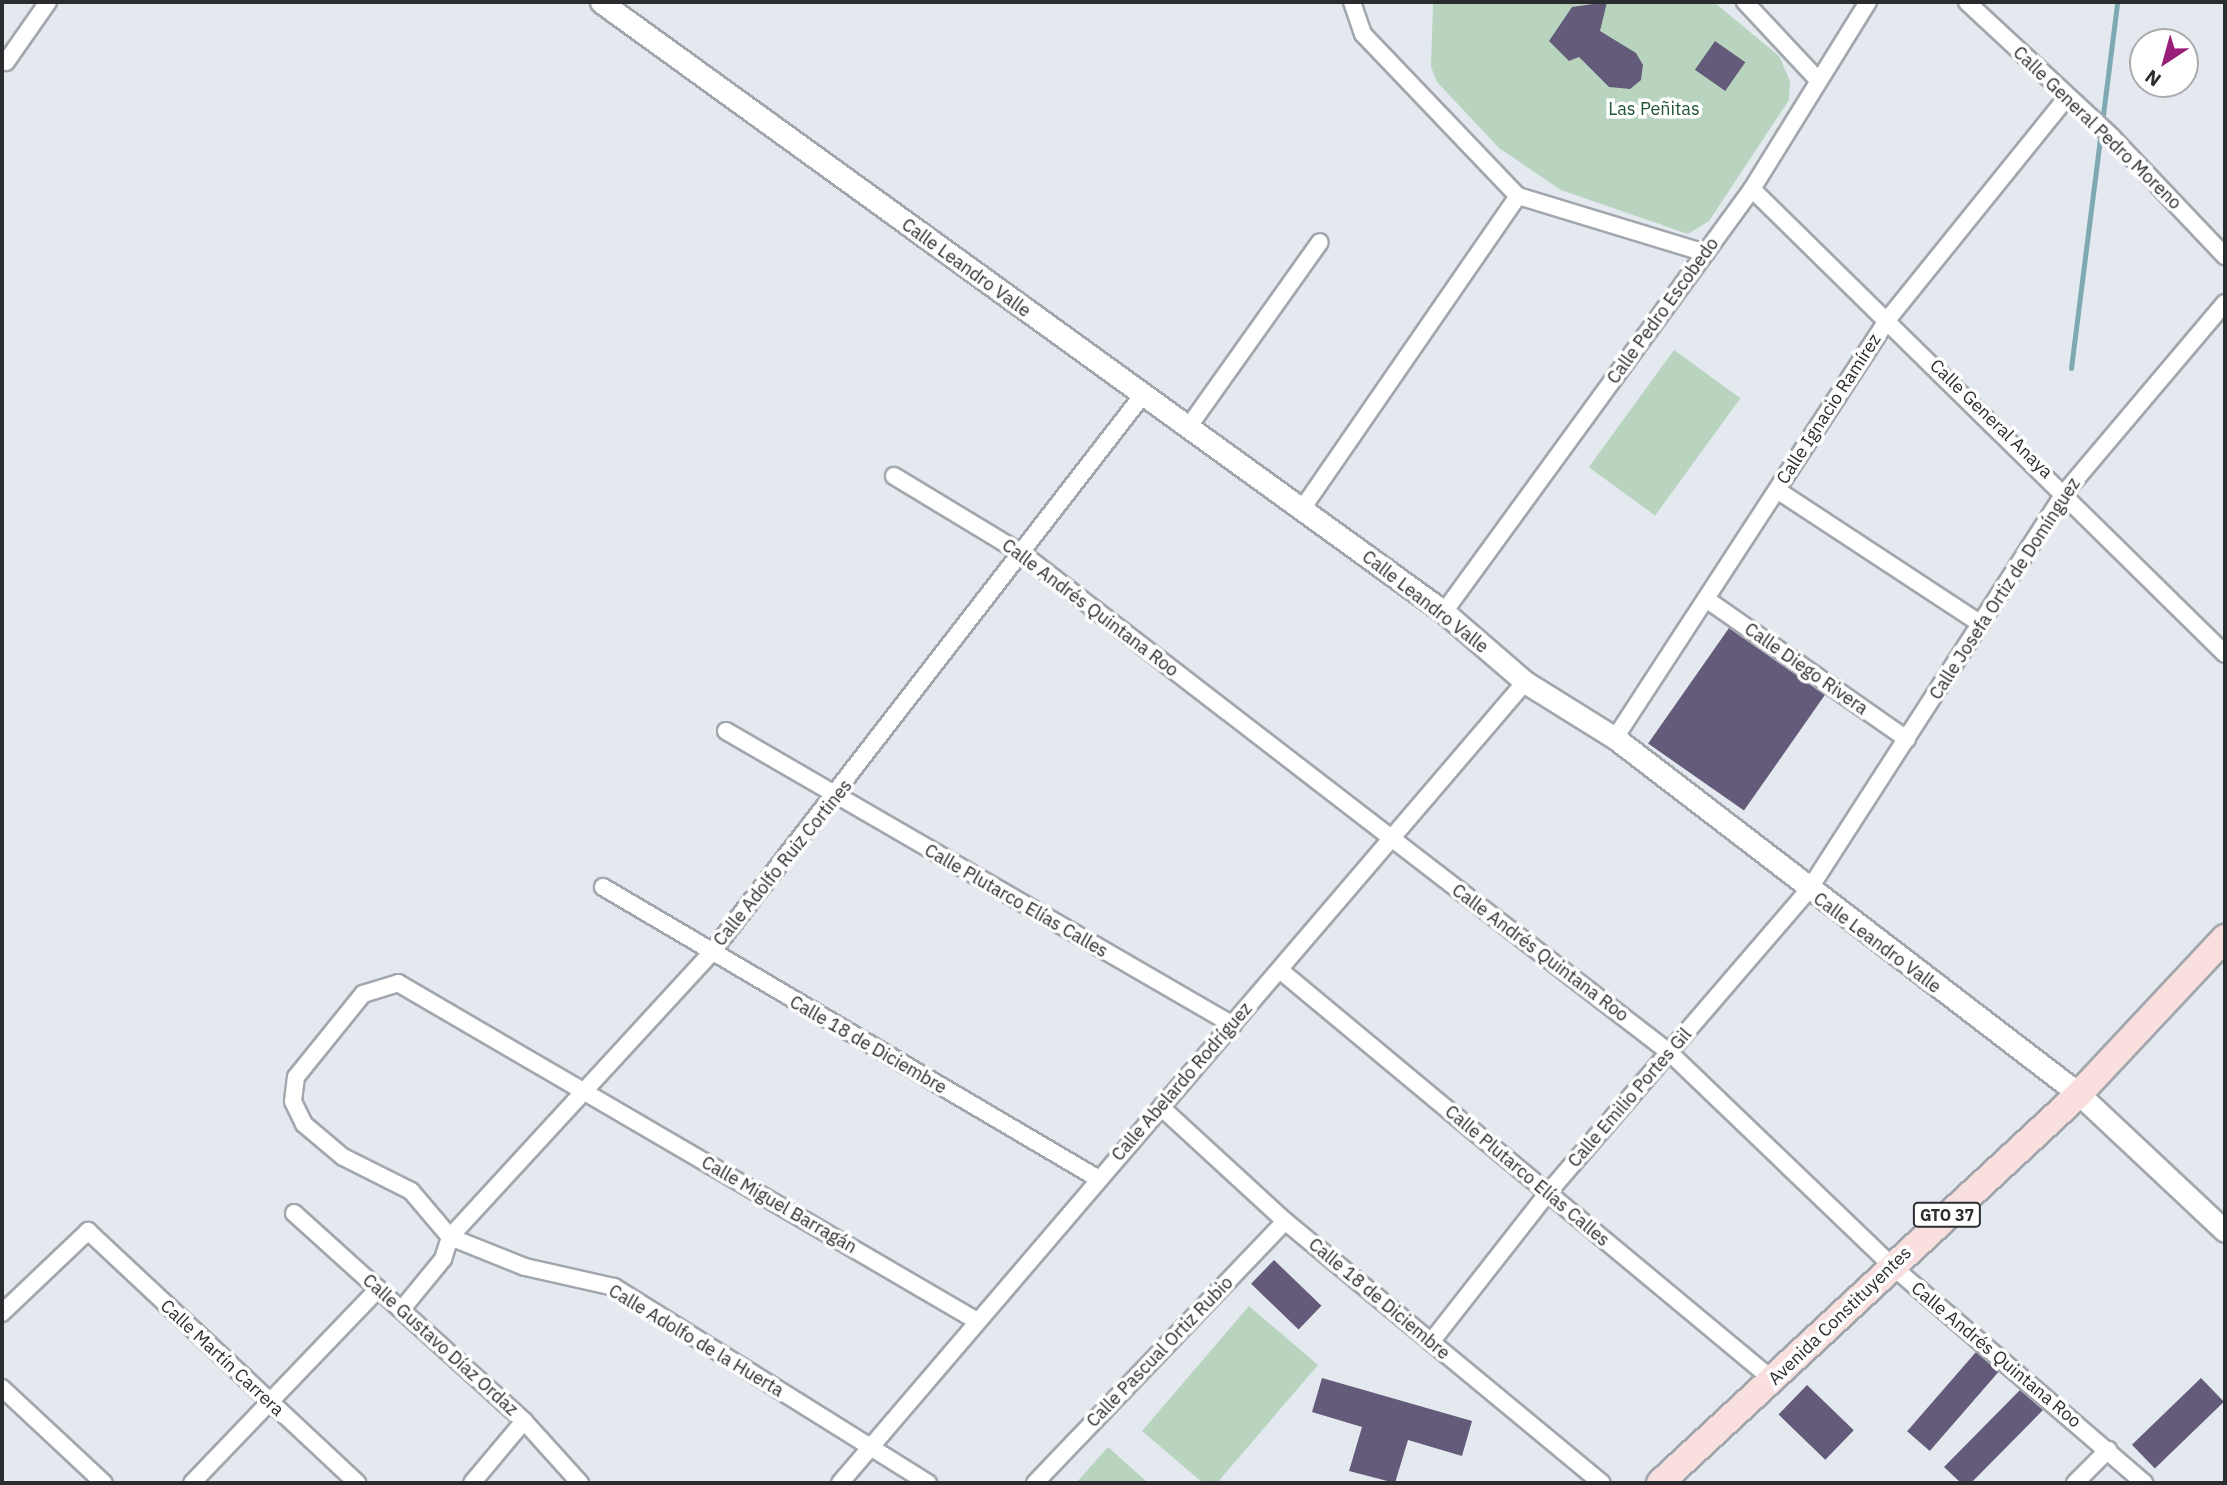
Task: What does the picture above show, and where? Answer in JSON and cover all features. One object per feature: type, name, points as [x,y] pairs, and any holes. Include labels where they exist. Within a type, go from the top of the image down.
[{"type":"main road","name":"Avenida Constituyentes","points":[[1660,1483],[2079,1094],[2225,938]]},
{"type":"street","points":[[6,62],[48,2]]},
{"type":"street","name":"Calle Leandro Valle","points":[[601,2],[1187,429],[1444,612],[1525,682],[1615,738],[1808,891],[2079,1094],[2225,1231]]},
{"type":"street","points":[[1352,2],[1363,34],[1518,196],[1706,253]]},
{"type":"street","points":[[1745,2],[1818,80]]},
{"type":"street","name":"Calle Pedro Escobedo","points":[[1444,612],[1752,189],[1868,2]]},
{"type":"street","name":"Calle General Pedro Moreno","points":[[1967,2],[2088,114],[2225,256]]},
{"type":"street","name":"Calle Ignacio Ramírez","points":[[1615,738],[1888,319],[2067,97]]},
{"type":"street","name":"Calle General Anaya","points":[[1752,189],[2066,491],[2225,654]]},
{"type":"street","points":[[1302,509],[1518,196]]},
{"type":"street","points":[[1187,429],[1320,242]]},
{"type":"street","name":"Calle Josefa Ortiz de Domínguez","points":[[1808,891],[2066,491],[2225,303]]},
{"type":"street","name":"Calle Adolfo Ruiz Cortines","points":[[402,1309],[443,1259],[450,1237],[581,1089],[711,953],[836,798],[1142,396]]},
{"type":"street","name":"Calle Andrés Quintana Roo","points":[[894,476],[1023,554],[1670,1053],[1892,1266],[2144,1483]]},
{"type":"street","points":[[1777,489],[1981,624]]},
{"type":"street","name":"Calle Diego Rivera","points":[[1706,599],[1907,739]]},
{"type":"street","name":"Calle Abelardo Rodríguez","points":[[840,1483],[1097,1178],[1281,971],[1525,682]]},
{"type":"street","name":"Calle Plutarco Elías Calles","points":[[726,731],[836,798],[1233,1025]]},
{"type":"street","name":"Calle 18 de Diciembre","points":[[603,887],[1097,1178]]},
{"type":"street","name":"Calle Emilio Portes Gil","points":[[1431,1342],[1547,1194],[1808,891]]},
{"type":"street","name":"Calle Plutarco Elías Calles","points":[[1281,971],[1773,1380]]},
{"type":"street","name":"Calle Miguel Barragán","points":[[293,1101],[296,1077],[363,993],[398,983],[977,1321]]},
{"type":"street","name":"Calle Adolfo de la Huerta","points":[[293,1101],[304,1124],[343,1157],[411,1191],[450,1237],[525,1267],[614,1287],[928,1483]]},
{"type":"street","name":"Calle 18 de Diciembre","points":[[1162,1108],[1285,1221],[1602,1483]]},
{"type":"street","name":"Calle Gustavo Díaz Ordaz","points":[[294,1213],[524,1421],[580,1483]]},
{"type":"street","name":"Calle Pascual Ortiz Rubio","points":[[1035,1483],[1285,1221]]},
{"type":"street","name":"Calle Martín Carrera","points":[[2,1313],[88,1231],[358,1483]]},
{"type":"street","points":[[192,1483],[378,1289]]},
{"type":"street","points":[[2,1388],[104,1483]]},
{"type":"street","points":[[472,1483],[524,1421]]},
{"type":"street","points":[[2076,1483],[2108,1450]]},
{"type":"green space","name":"Las Peñitas","points":[[1433,2],[1714,2],[1779,56],[1790,81],[1789,100],[1709,221],[1688,234],[1561,190],[1499,148],[1437,82],[1431,67]]},
{"type":"green space","points":[[1674,350],[1740,398],[1655,516],[1589,467]]},
{"type":"green space","points":[[1249,1306],[1318,1365],[1217,1483],[1203,1483],[1142,1431]]},
{"type":"green space","points":[[1108,1447],[1146,1481],[1076,1483]]},
{"type":"building","points":[[1607,2],[1600,31],[1636,53],[1643,65],[1641,80],[1630,89],[1609,87],[1579,57],[1569,61],[1549,41],[1572,7]]},
{"type":"building","points":[[1715,41],[1745,62],[1725,91],[1695,70]]},
{"type":"building","points":[[1729,628],[1825,695],[1744,811],[1648,744]]},
{"type":"building","points":[[1274,1260],[1321,1306],[1299,1330],[1251,1284]]},
{"type":"building","points":[[1976,1352],[1999,1372],[1930,1451],[1907,1431]]},
{"type":"building","points":[[1322,1378],[1472,1421],[1462,1456],[1408,1440],[1395,1483],[1349,1471],[1362,1427],[1312,1412]]},
{"type":"building","points":[[2201,1378],[2224,1402],[2155,1468],[2132,1445]]},
{"type":"building","points":[[1807,1385],[1854,1430],[1825,1460],[1779,1414]]},
{"type":"building","points":[[2020,1390],[2043,1410],[1971,1483],[1961,1483],[1944,1467]]},
{"type":"waterway","points":[[2071,368],[2117,2]]}]
